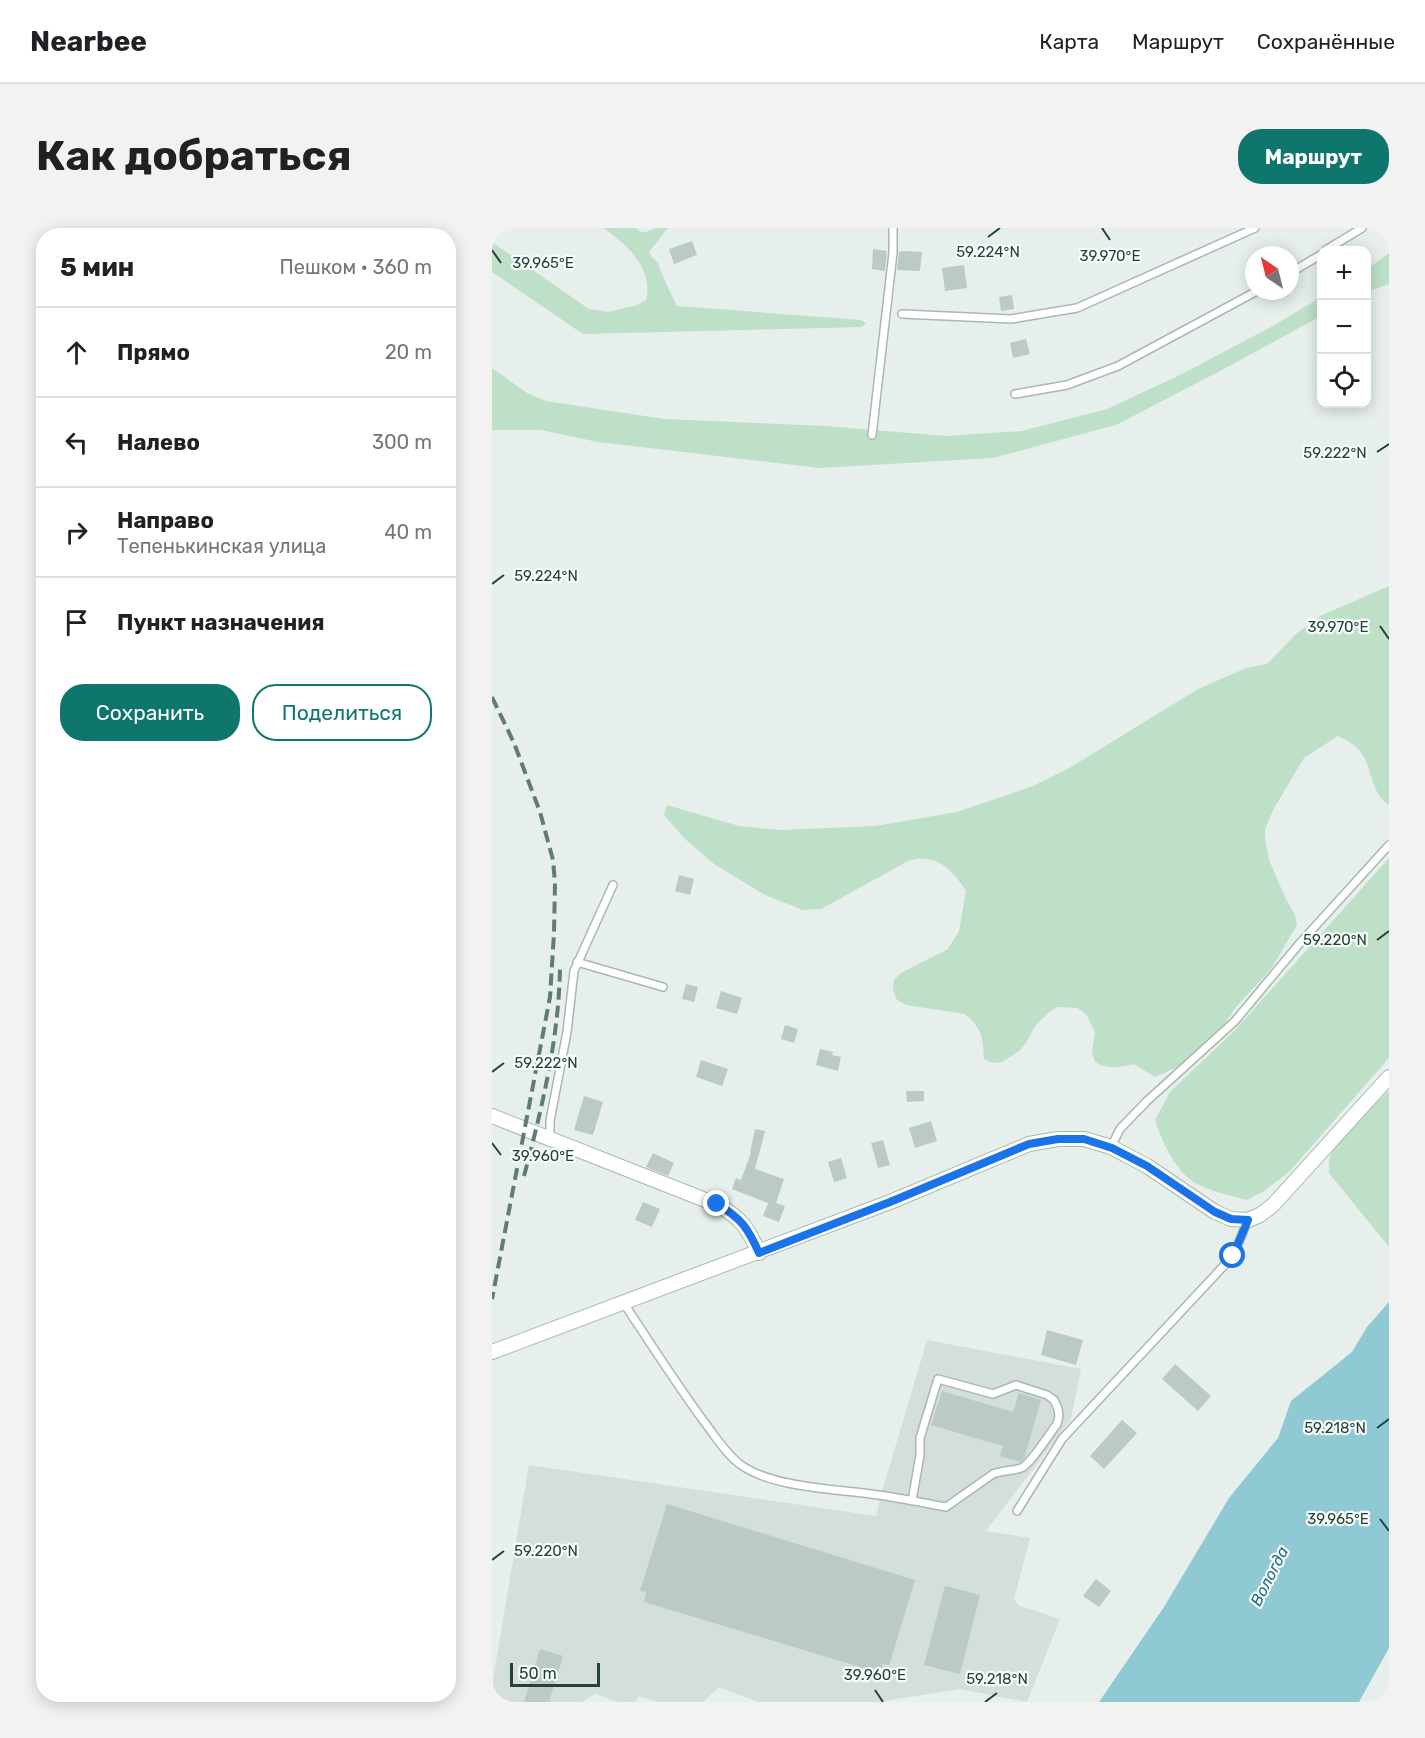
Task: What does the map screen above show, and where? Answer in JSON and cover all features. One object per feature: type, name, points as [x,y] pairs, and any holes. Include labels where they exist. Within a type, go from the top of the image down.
[{"type":"street","points":[[492,1352],[759,1253],[1029,1144],[1058,1139],[1084,1139],[1112,1148],[1147,1166],[1215,1212],[1231,1219],[1248,1220],[1260,1215],[1273,1205],[1389,1077]]},
{"type":"street","points":[[492,1116],[717,1204],[745,1226],[759,1253]]},
{"type":"lane","points":[[872,435],[893,252],[893,228]]},
{"type":"lane","points":[[902,314],[1011,319],[1077,308],[1255,228]]},
{"type":"lane","points":[[1333,246],[1362,228]]},
{"type":"lane","points":[[1299,268],[1317,257]]},
{"type":"lane","points":[[1015,394],[1067,385],[1118,366],[1245,297]]},
{"type":"lane","points":[[1112,1148],[1120,1129],[1147,1101],[1235,1022],[1300,943],[1389,845]]},
{"type":"lane","points":[[550,1137],[550,1121],[567,1032],[572,980],[577,962],[613,885]]},
{"type":"lane","points":[[577,962],[663,987]]},
{"type":"lane","points":[[1017,1511],[1062,1439],[1233,1256],[1248,1220]]},
{"type":"lane","points":[[622,1302],[686,1397],[728,1453],[751,1471],[789,1482],[881,1495],[946,1508],[993,1474],[1027,1465],[1057,1424],[1059,1416],[1054,1400],[1047,1395],[1016,1385],[993,1394],[938,1379],[920,1438],[920,1455],[912,1501]]},
{"type":"shaded area","points":[[927,1340],[1081,1369],[1071,1419],[986,1531],[1030,1538],[1014,1599],[1018,1605],[1060,1619],[1027,1702],[960,1689],[878,1702],[758,1702],[719,1687],[703,1702],[657,1702],[638,1696],[636,1702],[618,1702],[595,1694],[582,1702],[492,1702],[492,1686],[529,1465],[876,1516]]},
{"type":"green space","points":[[603,228],[636,228],[641,232],[646,232],[656,228],[668,228],[649,252],[658,263],[677,306],[861,320],[866,323],[862,327],[583,334],[492,272],[492,242],[589,309],[608,312],[637,305],[646,300],[646,278],[642,268],[629,249]]},
{"type":"green space","points":[[1389,253],[1389,284],[1371,291],[1371,266]]},
{"type":"green space","points":[[1317,299],[1317,318],[1116,425],[993,458],[819,468],[598,442],[541,430],[492,430],[492,368],[527,393],[546,401],[664,419],[825,426],[945,436],[1022,431],[1107,409],[1178,376],[1273,326]]},
{"type":"green space","points":[[1389,586],[1389,805],[1378,793],[1361,753],[1349,742],[1338,736],[1304,758],[1273,810],[1265,829],[1269,860],[1295,915],[1297,925],[1271,969],[1237,1006],[1214,1039],[1182,1065],[1155,1077],[1134,1064],[1110,1067],[1095,1062],[1092,1052],[1095,1032],[1086,1014],[1077,1008],[1058,1007],[1049,1012],[1035,1026],[1019,1051],[1002,1062],[993,1063],[984,1059],[980,1034],[975,1024],[965,1014],[906,1005],[897,1000],[893,990],[894,980],[901,973],[948,949],[959,931],[966,891],[949,870],[936,861],[919,858],[910,860],[821,909],[803,910],[765,895],[714,864],[684,838],[664,815],[667,805],[739,826],[780,830],[875,826],[957,812],[1033,786],[1071,767],[1198,689],[1246,668],[1267,664],[1296,634],[1322,615]]},
{"type":"green space","points":[[1389,858],[1389,1058],[1289,1172],[1264,1191],[1247,1200],[1211,1190],[1192,1181],[1169,1154],[1155,1120],[1170,1092],[1235,1030]]},
{"type":"green space","points":[[1389,1091],[1389,1247],[1329,1173],[1329,1159],[1341,1138]]},
{"type":"water","name":"Вологда","points":[[1389,1302],[1389,1648],[1359,1702],[1099,1702],[1164,1607],[1229,1498],[1278,1438],[1291,1401],[1352,1352],[1367,1327]]},
{"type":"building","points":[[692,241],[697,255],[674,264],[669,249]]},
{"type":"building","points":[[873,249],[887,251],[885,271],[872,269]]},
{"type":"building","points":[[899,252],[922,252],[920,271],[897,270]]},
{"type":"building","points":[[964,265],[967,288],[945,291],[942,268]]},
{"type":"building","points":[[1012,295],[1014,309],[1001,311],[999,297]]},
{"type":"building","points":[[1026,339],[1030,354],[1013,358],[1010,343]]},
{"type":"building","points":[[679,875],[694,879],[690,895],[675,891]]},
{"type":"building","points":[[686,984],[698,987],[694,1002],[682,999]]},
{"type":"building","points":[[721,991],[742,998],[737,1014],[716,1008]]},
{"type":"building","points":[[785,1025],[798,1029],[794,1043],[781,1039]]},
{"type":"building","points":[[820,1049],[833,1052],[832,1055],[841,1057],[838,1071],[816,1065]]},
{"type":"building","points":[[701,1060],[728,1069],[722,1086],[696,1077]]},
{"type":"building","points":[[906,1091],[924,1091],[924,1101],[907,1102]]},
{"type":"building","points":[[584,1096],[603,1102],[593,1135],[574,1130]]},
{"type":"building","points":[[931,1121],[937,1141],[915,1148],[909,1128]]},
{"type":"building","points":[[755,1129],[765,1131],[755,1169],[784,1179],[776,1203],[785,1206],[779,1222],[763,1216],[768,1203],[732,1189],[736,1178],[741,1180],[751,1153]]},
{"type":"building","points":[[883,1140],[890,1165],[878,1168],[871,1143]]},
{"type":"building","points":[[653,1153],[674,1163],[668,1176],[646,1167]]},
{"type":"building","points":[[841,1158],[847,1178],[834,1182],[828,1162]]},
{"type":"building","points":[[643,1202],[660,1209],[652,1227],[635,1220]]},
{"type":"building","points":[[1047,1330],[1083,1340],[1076,1365],[1041,1355]]},
{"type":"building","points":[[1175,1364],[1211,1396],[1198,1411],[1162,1379]]},
{"type":"building","points":[[942,1391],[1013,1412],[1019,1393],[1041,1400],[1024,1459],[1021,1462],[1000,1456],[1003,1446],[931,1425]]},
{"type":"building","points":[[1122,1420],[1137,1433],[1104,1469],[1090,1456]]},
{"type":"building","points":[[667,1504],[915,1580],[889,1666],[883,1664],[880,1673],[644,1602],[646,1592],[640,1591]]},
{"type":"building","points":[[1096,1579],[1111,1591],[1099,1607],[1083,1596]]},
{"type":"building","points":[[945,1586],[980,1595],[960,1674],[924,1665]]},
{"type":"building","points":[[540,1649],[563,1656],[549,1702],[524,1702]]},
{"type":"railway","points":[[492,697],[514,743],[540,812],[553,860],[555,883],[550,997],[492,1299]]},
{"type":"railway","points":[[524,1176],[553,1046],[560,967]]},
{"type":"route","points":[[717,1204],[740,1219],[750,1233],[759,1253],[1029,1144],[1058,1139],[1084,1139],[1112,1148],[1147,1166],[1215,1212],[1231,1219],[1248,1220],[1233,1256]]}]
